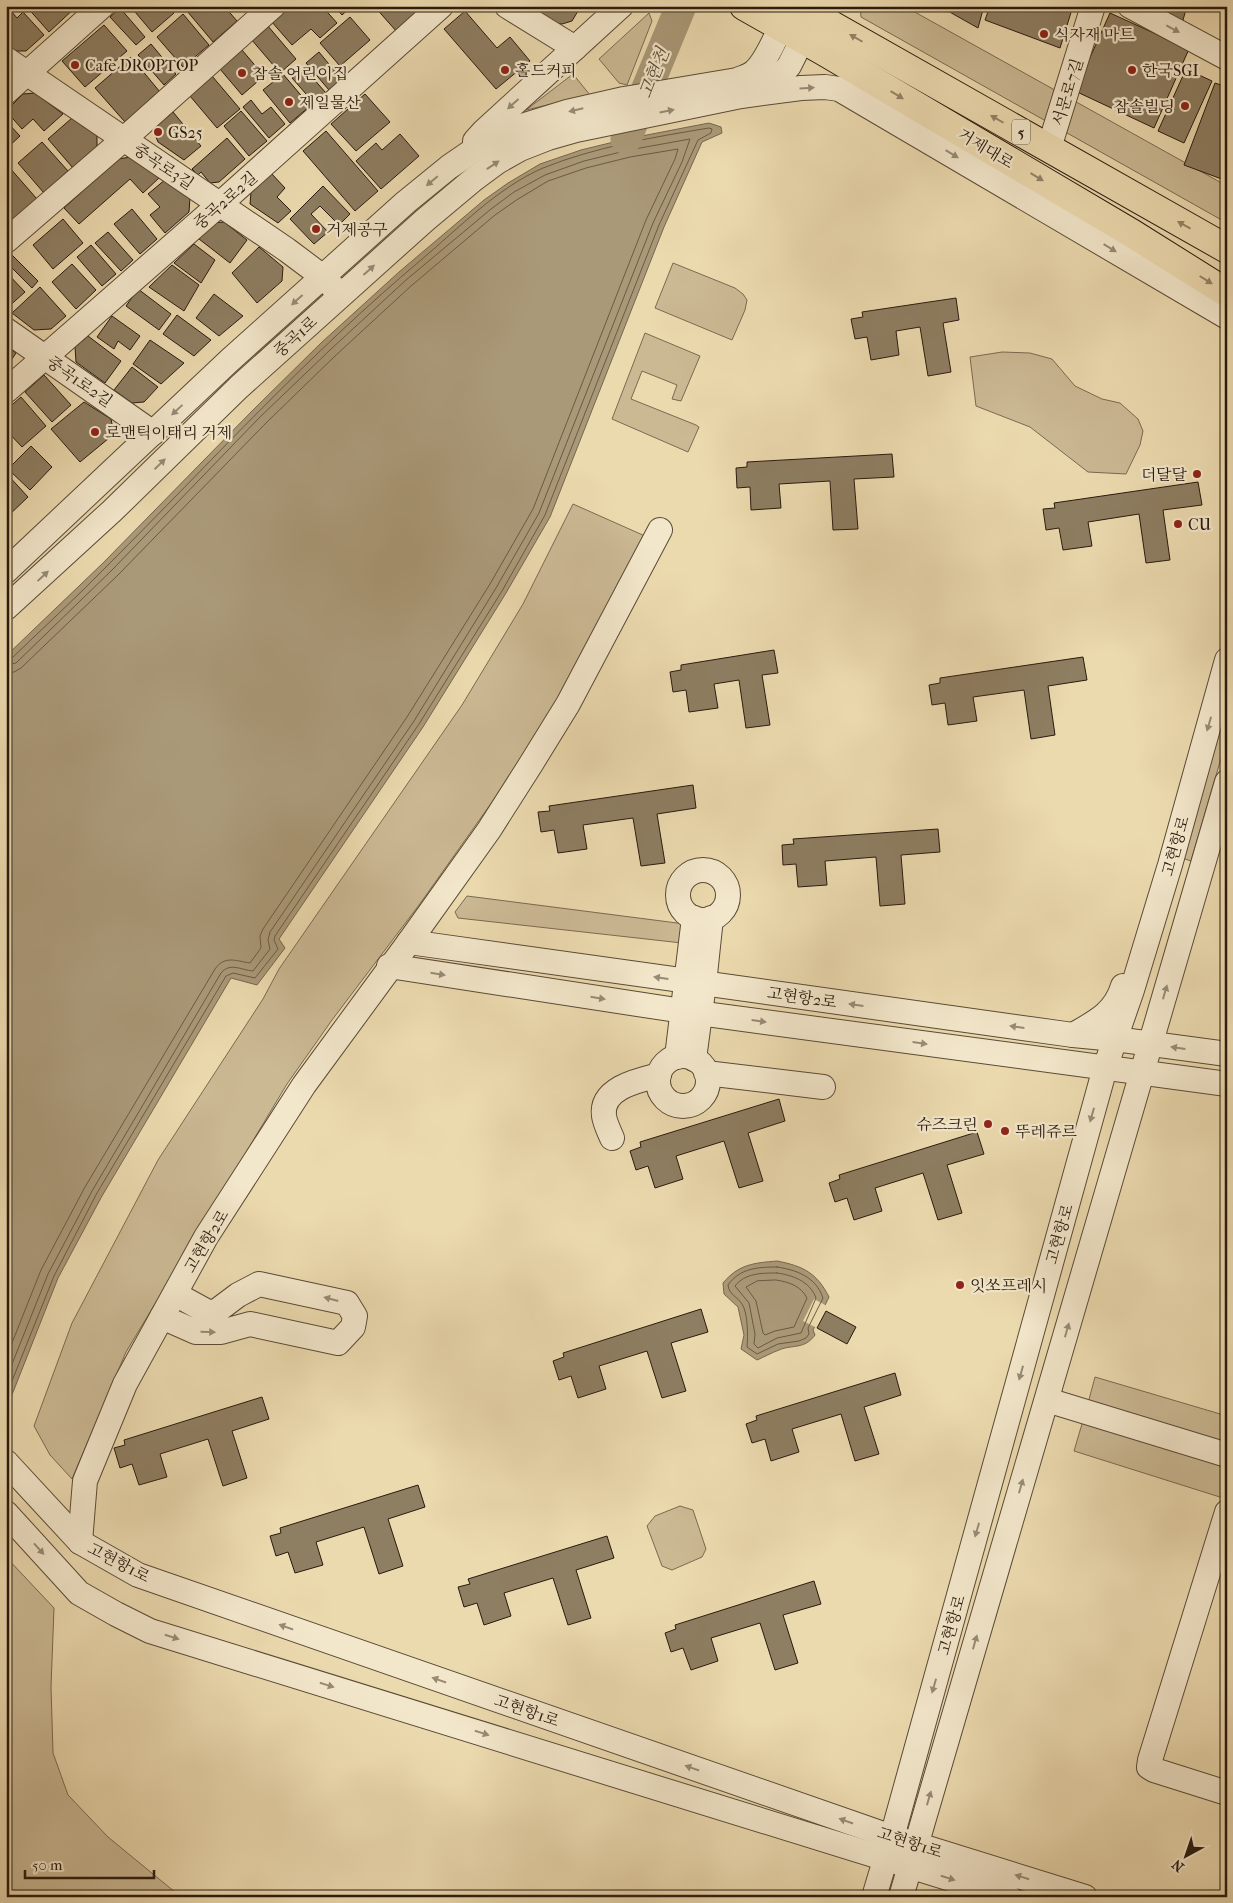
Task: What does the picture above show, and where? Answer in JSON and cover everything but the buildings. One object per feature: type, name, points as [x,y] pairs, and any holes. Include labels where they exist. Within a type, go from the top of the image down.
[{"type":"main road","name":"거제대로","points":[[789,16],[1048,148],[1227,249]]},
{"type":"main road","name":"거제대로","points":[[789,16],[825,52],[1133,234],[1227,292]]},
{"type":"street","points":[[6,92],[102,6]]},
{"type":"street","points":[[6,241],[273,6]]},
{"type":"street","name":"중곡2로2길","points":[[6,391],[220,204],[441,6]]},
{"type":"street","points":[[507,6],[575,48]]},
{"type":"street","points":[[457,161],[484,131],[622,6]]},
{"type":"street","name":"서문로7길","points":[[1048,148],[1093,6]]},
{"type":"street","points":[[1130,6],[1227,58]]},
{"type":"street","points":[[739,88],[757,69],[789,16]]},
{"type":"street","name":"중곡로3길","points":[[6,59],[287,250],[323,277],[341,296]]},
{"type":"street","points":[[622,110],[739,88],[825,87],[839,89],[1227,317]]},
{"type":"street","name":"중곡1로","points":[[6,571],[230,360],[406,202],[457,161],[484,143],[522,126],[567,112],[622,110]]},
{"type":"street","name":"중곡1로","points":[[6,608],[112,511],[239,387],[474,179],[497,162],[520,149],[622,110]]},
{"type":"street","name":"중곡1로2길","points":[[6,330],[153,433]]},
{"type":"street","points":[[6,549],[47,513],[97,486]]},
{"type":"street","points":[[409,942],[489,830],[568,704],[660,530]]},
{"type":"street","name":"고현항로","points":[[874,1897],[1106,1068],[1170,865],[1227,660]]},
{"type":"street","name":"고현항로","points":[[901,1897],[1227,782]]},
{"type":"street","points":[[1073,1035],[1110,1011],[1119,999],[1152,886],[1170,865]]},
{"type":"street","points":[[658,1075],[660,1091],[671,1102],[687,1105],[695,1102],[706,1090],[708,1081],[692,1063],[691,1012],[702,918]]},
{"type":"street","name":"고현항2로","points":[[80,1542],[85,1482],[125,1384],[206,1237],[304,1085],[409,942],[1073,1035],[1227,1054]]},
{"type":"street","name":"고현항2로","points":[[390,966],[691,1012],[1227,1084]]},
{"type":"street","points":[[612,1138],[604,1114],[608,1098],[622,1086],[658,1075],[667,1062],[692,1063],[823,1087]]},
{"type":"street","points":[[162,1317],[196,1332],[221,1332],[250,1324],[338,1343],[353,1327],[355,1316],[346,1303],[259,1284],[238,1295],[214,1313],[206,1311],[175,1294]]},
{"type":"street","points":[[1047,1400],[1227,1455]]},
{"type":"street","name":"고현항1로","points":[[14,1470],[80,1542],[138,1575],[888,1847]]},
{"type":"street","points":[[1227,1512],[1149,1767],[1227,1793]]},
{"type":"street","name":"고현항1로","points":[[6,1513],[79,1593],[150,1631],[913,1855],[1085,1897]]},
{"type":"street","name":"고현항1로","points":[[913,1855],[1009,1897]]},
{"type":"shaded area","points":[[860,6],[904,6],[1227,186],[1227,223],[861,17]]},
{"type":"shaded area","points":[[649,13],[652,21],[627,85],[619,83],[599,59]]},
{"type":"shaded area","points":[[573,74],[590,95],[526,110]]},
{"type":"shaded area","points":[[673,263],[735,288],[743,294],[747,300],[745,310],[732,340],[655,308]]},
{"type":"shaded area","points":[[645,333],[700,356],[681,401],[672,399],[677,385],[642,371],[631,399],[699,427],[688,452],[612,419]]},
{"type":"shaded area","points":[[1002,352],[1030,353],[1052,359],[1075,386],[1102,399],[1120,403],[1138,419],[1143,431],[1140,445],[1126,474],[1088,472],[1030,427],[976,406],[970,357]]},
{"type":"shaded area","points":[[573,504],[645,536],[570,683],[502,788],[419,905],[332,1020],[287,1084],[126,1352],[72,1479],[50,1455],[34,1426],[72,1323],[158,1160],[263,999],[279,969],[462,705],[523,604]]},
{"type":"shaded area","points":[[1227,704],[1227,738],[1191,861],[1182,858]]},
{"type":"shaded area","points":[[467,896],[685,924],[682,943],[458,918],[455,912]]},
{"type":"shaded area","points":[[1095,1377],[1227,1416],[1227,1448],[1087,1407]]},
{"type":"shaded area","points":[[1084,1417],[1227,1462],[1227,1486],[1223,1498],[1074,1451]]},
{"type":"shaded area","points":[[680,1506],[693,1510],[706,1549],[702,1557],[672,1570],[662,1566],[647,1526],[655,1516]]},
{"type":"shaded area","points":[[6,1557],[54,1608],[51,1687],[53,1753],[68,1795],[108,1837],[181,1897],[6,1897]]},
{"type":"water","points":[[709,123],[721,127],[722,133],[702,142],[664,227],[550,517],[506,593],[423,727],[279,939],[285,948],[257,985],[231,978],[102,1196],[58,1278],[6,1410],[6,656],[104,562],[322,342],[399,272],[484,200],[540,164],[581,150],[626,139]]},
{"type":"water","points":[[777,1261],[802,1268],[814,1276],[829,1297],[813,1330],[815,1335],[811,1340],[802,1345],[773,1352],[757,1360],[741,1349],[744,1335],[738,1307],[724,1294],[723,1283],[741,1268]]},
{"type":"pier","points":[[814,1299],[827,1306],[817,1328],[803,1321]]},
{"type":"waterway","name":"고현천","points":[[626,139],[681,6]]},
{"type":"place","name":"식자재 마트","points":[[1044,34]]},
{"type":"place","name":"Cafe DROPTOP","points":[[75,65]]},
{"type":"place","name":"홀드커피","points":[[505,70]]},
{"type":"place","name":"한국SGI","points":[[1132,70]]},
{"type":"place","name":"참솔 어린이집","points":[[242,73]]},
{"type":"place","name":"제일물산","points":[[289,102]]},
{"type":"place","name":"참솔빌딩","points":[[1185,106]]},
{"type":"place","name":"GS25","points":[[158,132]]},
{"type":"place","name":"거제공구","points":[[316,229]]},
{"type":"place","name":"로맨틱이태리 거제","points":[[95,432]]},
{"type":"place","name":"더달달","points":[[1197,474]]},
{"type":"place","name":"CU","points":[[1178,524]]},
{"type":"place","name":"슈즈크린","points":[[988,1124]]},
{"type":"place","name":"뚜레쥬르","points":[[1005,1131]]},
{"type":"place","name":"잇쏘프레시","points":[[960,1285]]}]
